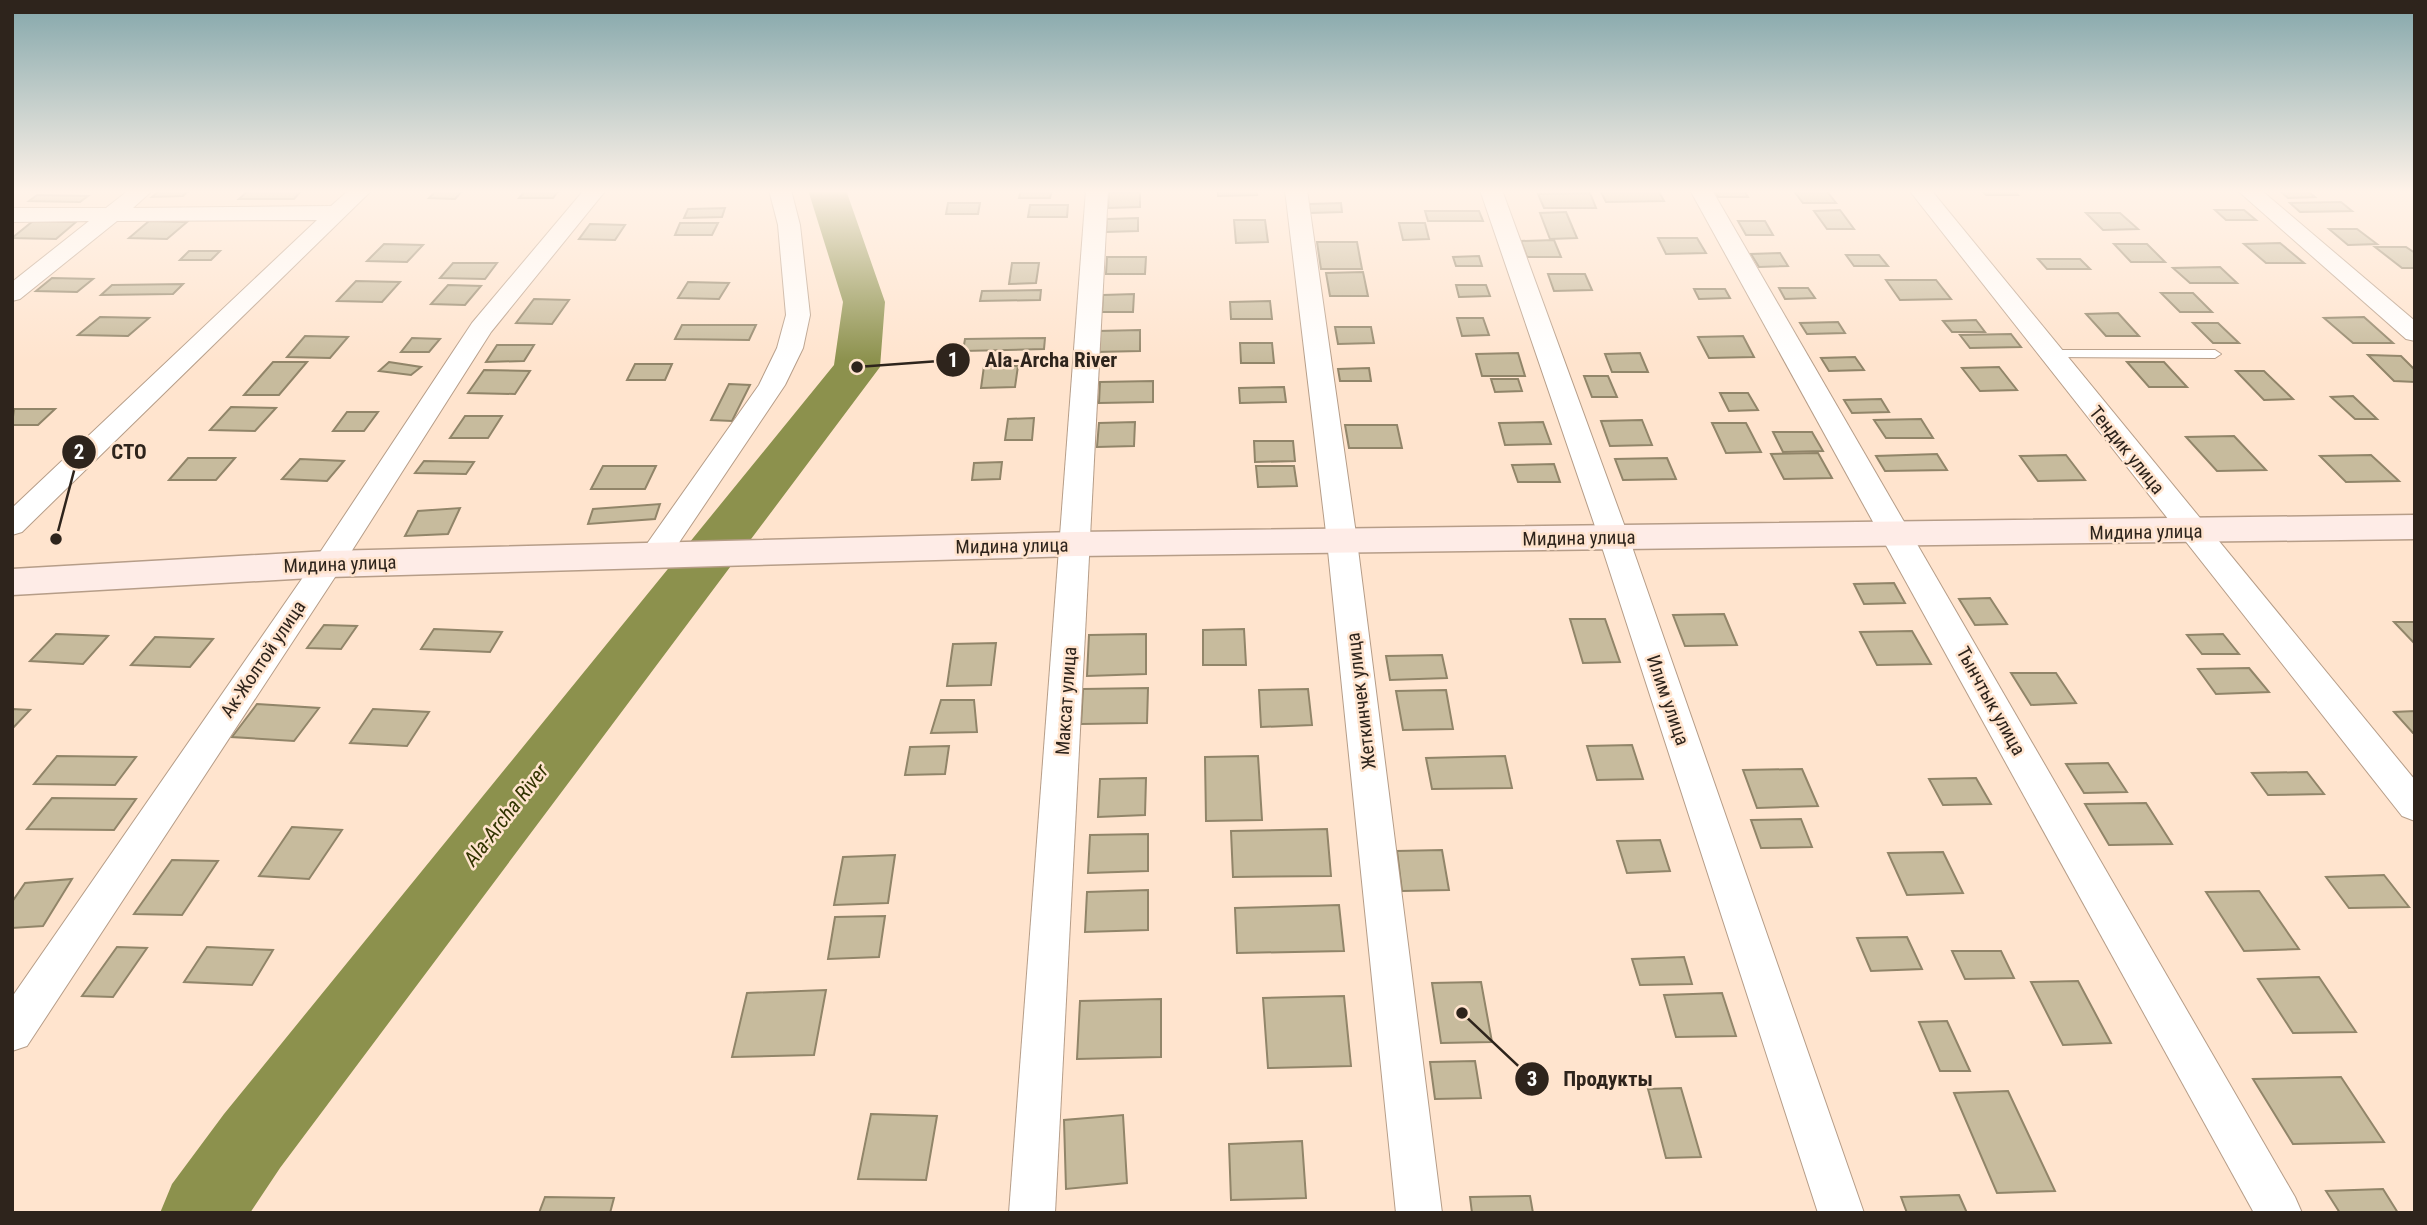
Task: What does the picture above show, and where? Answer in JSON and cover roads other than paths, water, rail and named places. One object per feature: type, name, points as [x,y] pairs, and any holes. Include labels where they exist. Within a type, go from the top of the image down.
[{"type":"street","points":[[12,294],[71,247]]},
{"type":"street","points":[[12,525],[302,247]]},
{"type":"street","name":"Ак-Жолтой улица","points":[[12,1032],[328,564],[481,328],[548,247]]},
{"type":"street","points":[[661,555],[772,385],[790,348],[798,315],[791,247]]},
{"type":"street","name":"Максат улица","points":[[1032,1213],[1094,247]]},
{"type":"street","name":"Жеткинчек улица","points":[[1303,247],[1342,541],[1419,1213]]},
{"type":"street","name":"Илим улица","points":[[1510,247],[1614,538],[1841,1213]]},
{"type":"street","name":"Тынчтык улица","points":[[1735,247],[2279,1213]]},
{"type":"street","name":"Тендик улица","points":[[1966,247],[2415,806]]},
{"type":"street","points":[[2314,247],[2415,334]]},
{"type":"street","name":"Мидина улица","points":[[12,582],[328,564],[1076,544],[2415,527]]},
{"type":"lane","points":[[2051,354],[2215,354]]},
{"type":"waterway","name":"Ala-Archa River","points":[[201,1213],[252,1141],[857,367],[864,302],[846,247]]},
{"type":"place","name":"Ala-Archa River","points":[[857,367]]},
{"type":"place","name":"СТО","points":[[56,539]]},
{"type":"place","name":"Продукты","points":[[1462,1013]]}]
